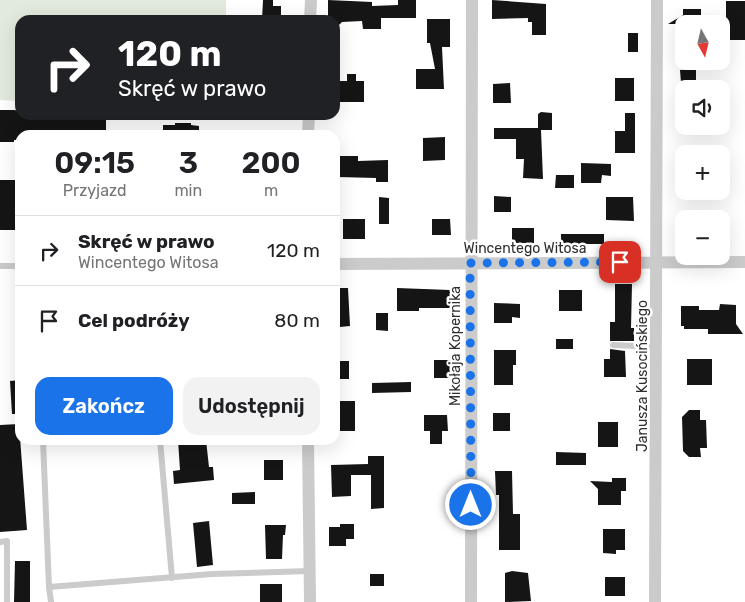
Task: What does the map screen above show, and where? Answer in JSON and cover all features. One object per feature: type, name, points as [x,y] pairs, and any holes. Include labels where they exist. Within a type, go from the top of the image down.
[{"type":"street","points":[[310,15],[311,0]]},
{"type":"street","name":"Mikołaja Kopernika","points":[[471,602],[470,263],[472,0]]},
{"type":"street","name":"Janusza Kusocińskiego","points":[[655,602],[657,0]]},
{"type":"street","name":"Wincentego Witosa","points":[[340,264],[745,262]]},
{"type":"street","points":[[308,445],[310,602]]},
{"type":"lane","points":[[0,266],[15,266]]},
{"type":"lane","points":[[613,345],[657,347]]},
{"type":"lane","points":[[43,445],[50,602]]},
{"type":"lane","points":[[160,445],[172,578]]},
{"type":"lane","points":[[0,542],[7,541],[7,602]]},
{"type":"lane","points":[[49,587],[310,571]]},
{"type":"shaded area","points":[[0,0],[226,0],[226,15],[15,15],[15,101],[0,100]]},
{"type":"building","points":[[263,0],[273,0],[273,6],[281,6],[281,15],[262,15]]},
{"type":"building","points":[[328,0],[372,2],[372,6],[398,5],[398,0],[416,0],[416,18],[381,18],[381,29],[363,29],[362,21],[342,22],[340,24],[340,15],[328,15]]},
{"type":"building","points":[[492,0],[546,4],[546,35],[532,35],[532,22],[528,22],[528,18],[492,19]]},
{"type":"building","points":[[726,1],[745,1],[745,40],[730,40],[730,15],[726,15]]},
{"type":"building","points":[[683,9],[701,9],[701,15],[683,15]]},
{"type":"building","points":[[427,19],[450,19],[450,47],[442,47],[444,89],[416,89],[416,69],[435,69],[430,43],[427,43]]},
{"type":"building","points":[[628,33],[638,33],[638,52],[628,52]]},
{"type":"building","points":[[680,70],[696,70],[696,80],[681,80]]},
{"type":"building","points":[[347,74],[356,74],[356,81],[364,81],[364,102],[340,102],[340,81],[347,81]]},
{"type":"building","points":[[615,78],[634,78],[634,101],[615,101]]},
{"type":"building","points":[[510,83],[511,103],[493,103],[493,84]]},
{"type":"building","points":[[0,110],[15,110],[15,120],[106,120],[106,130],[15,130],[14,142],[0,142]]},
{"type":"building","points":[[541,112],[552,113],[552,130],[541,130],[543,179],[523,178],[524,159],[516,159],[516,139],[494,139],[494,128],[538,128],[538,114]]},
{"type":"building","points":[[625,113],[635,113],[635,153],[615,153],[615,131],[625,131]]},
{"type":"building","points":[[175,123],[191,123],[191,125],[199,126],[199,130],[163,130],[163,125],[175,125]]},
{"type":"building","points":[[445,137],[445,160],[423,161],[423,138]]},
{"type":"building","points":[[340,156],[358,156],[358,161],[388,160],[388,182],[376,182],[376,178],[340,177]]},
{"type":"building","points":[[581,163],[611,164],[611,176],[602,175],[601,183],[581,183]]},
{"type":"building","points":[[556,175],[574,175],[574,188],[555,188]]},
{"type":"building","points":[[0,180],[15,180],[15,230],[0,230]]},
{"type":"building","points":[[494,196],[511,197],[511,212],[494,212]]},
{"type":"building","points":[[379,197],[389,198],[389,224],[379,224]]},
{"type":"building","points":[[606,197],[633,197],[634,221],[606,220]]},
{"type":"building","points":[[343,219],[365,219],[365,239],[343,239]]},
{"type":"building","points":[[432,219],[450,219],[451,235],[432,235]]},
{"type":"building","points":[[512,228],[534,228],[534,243],[512,243]]},
{"type":"building","points":[[561,234],[604,234],[604,244],[561,244]]},
{"type":"building","points":[[615,284],[632,284],[631,328],[634,328],[634,341],[610,341],[610,322],[615,322]]},
{"type":"building","points":[[340,288],[348,288],[350,326],[340,327]]},
{"type":"building","points":[[397,288],[450,290],[450,308],[419,308],[419,311],[397,311]]},
{"type":"building","points":[[559,290],[582,290],[582,311],[559,311]]},
{"type":"building","points":[[494,303],[520,304],[520,318],[512,317],[512,323],[494,323]]},
{"type":"building","points":[[720,304],[736,305],[736,324],[743,334],[708,334],[708,329],[684,329],[684,326],[681,326],[681,306],[699,306],[699,310],[719,310]]},
{"type":"building","points":[[376,313],[388,313],[388,331],[376,330]]},
{"type":"building","points":[[556,339],[573,339],[573,349],[556,349]]},
{"type":"building","points":[[610,349],[625,351],[626,377],[604,377],[604,359],[610,359]]},
{"type":"building","points":[[494,350],[516,350],[516,365],[513,365],[513,385],[494,385]]},
{"type":"building","points":[[687,359],[712,359],[712,385],[687,385]]},
{"type":"building","points":[[434,360],[450,360],[450,378],[434,378]]},
{"type":"building","points":[[340,361],[349,361],[349,379],[340,379]]},
{"type":"building","points":[[15,380],[15,414],[12,414],[10,381]]},
{"type":"building","points":[[411,382],[411,392],[372,393],[372,383]]},
{"type":"building","points":[[340,401],[355,401],[355,431],[340,431]]},
{"type":"building","points":[[689,410],[700,410],[700,420],[706,420],[707,448],[700,448],[701,457],[689,457],[683,451],[682,417]]},
{"type":"building","points":[[493,413],[510,413],[510,431],[493,431]]},
{"type":"building","points":[[424,415],[447,415],[448,431],[442,431],[442,444],[430,444],[430,431],[424,431]]},
{"type":"building","points":[[598,422],[618,422],[618,447],[598,447]]},
{"type":"building","points":[[15,424],[15,445],[21,445],[27,530],[0,532],[0,425]]},
{"type":"building","points":[[178,445],[207,445],[209,467],[213,467],[214,480],[174,484],[173,471],[180,470]]},
{"type":"building","points":[[556,452],[586,453],[586,465],[556,465]]},
{"type":"building","points":[[368,456],[384,456],[384,508],[371,509],[371,475],[351,475],[351,496],[332,497],[331,465],[368,464]]},
{"type":"building","points":[[264,460],[283,460],[283,480],[264,480]]},
{"type":"building","points":[[495,471],[512,471],[513,514],[520,514],[520,550],[499,550],[499,495],[496,495]]},
{"type":"building","points":[[612,478],[626,478],[626,491],[621,491],[621,505],[598,505],[598,489],[590,481],[612,482]]},
{"type":"building","points":[[255,492],[255,504],[232,504],[232,493]]},
{"type":"building","points":[[209,521],[213,565],[197,567],[193,523]]},
{"type":"building","points":[[340,524],[354,524],[354,539],[346,539],[346,546],[329,546],[329,527],[340,527]]},
{"type":"building","points":[[265,525],[286,525],[285,535],[283,535],[282,559],[266,559]]},
{"type":"building","points":[[603,529],[625,529],[625,550],[616,550],[616,554],[603,553]]},
{"type":"building","points":[[15,561],[30,561],[30,602],[14,602]]},
{"type":"building","points":[[512,571],[528,573],[531,601],[505,602],[505,573]]},
{"type":"building","points":[[370,574],[384,574],[384,586],[370,586]]},
{"type":"building","points":[[605,577],[625,577],[625,596],[605,596]]},
{"type":"building","points":[[260,584],[282,584],[282,602],[260,602]]},
{"type":"route","points":[[471,505],[470,263],[620,262]]}]
